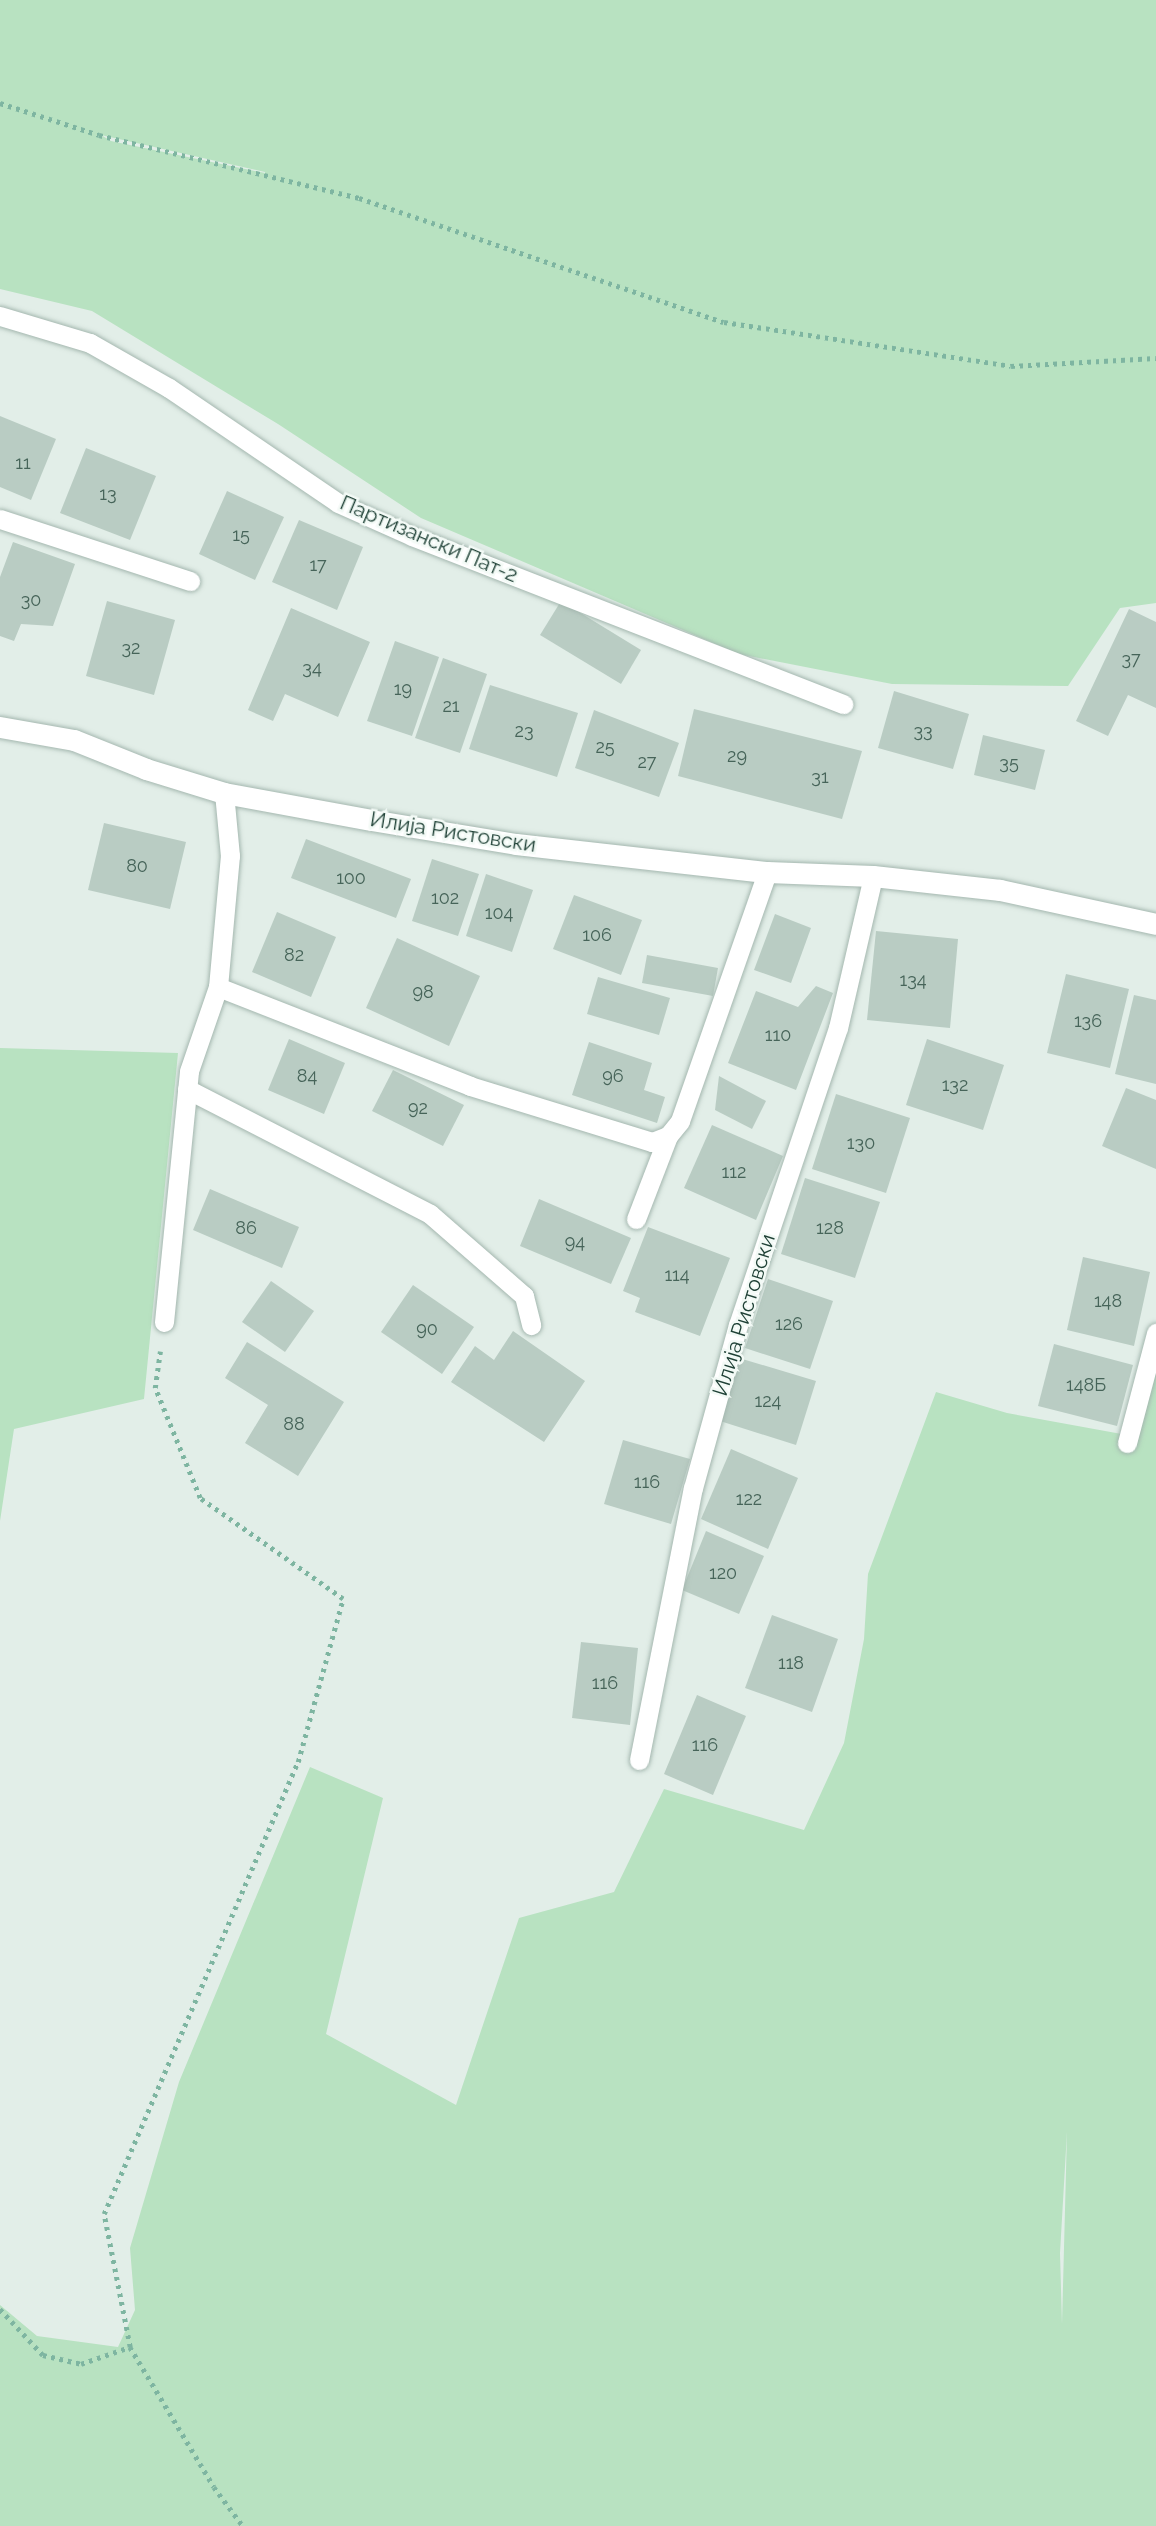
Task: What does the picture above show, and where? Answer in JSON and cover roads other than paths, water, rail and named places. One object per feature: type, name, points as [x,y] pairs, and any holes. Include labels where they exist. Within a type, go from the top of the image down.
[{"type":"street","name":"Илија Ристовски","points":[[0,727],[74,740],[146,769],[224,793],[516,844],[767,872],[873,876],[1000,890],[1156,923]]},
{"type":"lane","name":"Партизански Пат-2","points":[[0,316],[90,343],[169,388],[338,503],[412,536],[843,704]]},
{"type":"lane","points":[[0,519],[190,581]]},
{"type":"lane","points":[[164,1322],[189,1071],[218,986],[230,856],[224,793]]},
{"type":"lane","points":[[636,1219],[668,1136],[680,1121],[767,872]]},
{"type":"lane","name":"Илија Ристовски","points":[[639,1760],[694,1488],[738,1325],[838,1028],[873,876]]},
{"type":"lane","points":[[218,986],[470,1086],[652,1142],[668,1136]]},
{"type":"lane","points":[[187,1089],[430,1214],[524,1296],[531,1325]]},
{"type":"lane","points":[[1127,1443],[1156,1333]]}]
